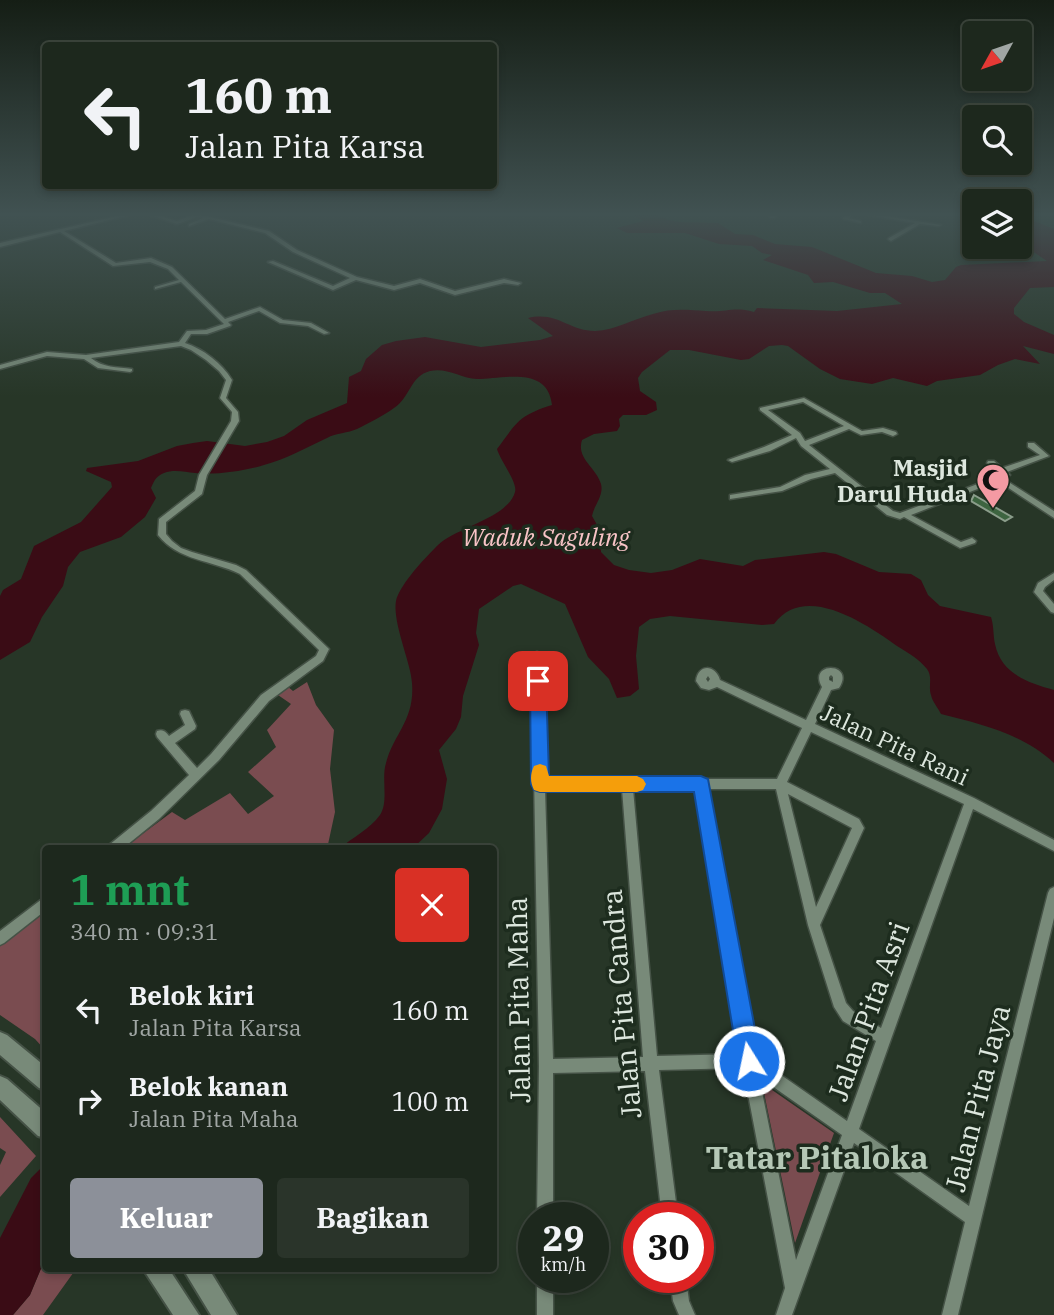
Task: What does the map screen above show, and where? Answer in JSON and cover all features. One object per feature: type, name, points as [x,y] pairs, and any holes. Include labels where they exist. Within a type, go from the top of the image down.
[{"type":"main road","points":[[0,1042],[42,1078]]},
{"type":"main road","points":[[0,1086],[42,1123]]},
{"type":"main road","points":[[157,1272],[187,1315]]},
{"type":"main road","points":[[197,1272],[225,1315]]},
{"type":"street","points":[[177,274],[228,326],[188,332],[181,344]]},
{"type":"street","points":[[300,274],[333,288],[355,278]]},
{"type":"street","points":[[347,274],[394,288],[420,281],[455,293],[494,283],[518,283]]},
{"type":"street","points":[[157,288],[183,280]]},
{"type":"street","points":[[225,321],[260,309],[282,322],[309,324],[326,333]]},
{"type":"street","points":[[0,368],[47,354],[86,357],[181,344],[195,348],[229,377],[223,398],[235,412],[235,421],[204,475],[199,492],[163,521],[161,528],[166,540],[181,551],[243,572],[316,638],[324,653],[265,698],[215,757],[155,815],[118,845]]},
{"type":"street","points":[[86,357],[91,363],[101,367],[130,370]]},
{"type":"street","points":[[893,434],[883,430],[864,433],[808,401],[762,409],[890,513],[904,514],[960,545],[972,541]]},
{"type":"street","points":[[804,444],[850,426]]},
{"type":"street","points":[[732,460],[767,449],[797,435]]},
{"type":"street","points":[[904,514],[1044,457],[1044,454],[1031,445]]},
{"type":"street","points":[[991,463],[1035,503],[1054,515]]},
{"type":"street","points":[[733,497],[782,489],[808,477],[836,470]]},
{"type":"street","points":[[1026,508],[1035,503]]},
{"type":"street","points":[[1054,576],[1041,585],[1038,592],[1054,610]]},
{"type":"street","name":"Jalan Pita Maha","points":[[537,656],[546,1066],[545,1202]]},
{"type":"street","name":"Jalan Pita Rani","points":[[716,682],[970,802],[1054,846]]},
{"type":"street","points":[[829,684],[780,784],[814,925],[844,1012],[884,1038]]},
{"type":"street","points":[[185,714],[191,726],[164,738],[195,775]]},
{"type":"street","points":[[540,784],[780,784],[855,823],[858,828],[814,925]]},
{"type":"street","name":"Jalan Pita Candra","points":[[627,784],[651,1063],[668,1202]]},
{"type":"street","points":[[701,784],[749,1061],[793,1289]]},
{"type":"street","name":"Jalan Pita Asri","points":[[784,1315],[970,802]]},
{"type":"street","name":"Jalan Pita Jaya","points":[[950,1315],[1054,893]]},
{"type":"street","points":[[0,939],[42,905]]},
{"type":"street","points":[[546,1066],[749,1061],[974,1219]]},
{"type":"street","points":[[544,1315],[545,1293]]},
{"type":"street","points":[[680,1293],[687,1315]]},
{"type":"shaded area","points":[[307,682],[316,705],[334,730],[330,769],[335,812],[328,845],[127,845],[172,812],[185,820],[230,793],[248,814],[274,796],[248,772],[276,747],[267,730],[291,704],[278,695],[287,686],[293,691]]},
{"type":"shaded area","points":[[42,910],[42,1047],[0,1015],[0,943]]},
{"type":"shaded area","points":[[762,1083],[834,1133],[795,1243]]},
{"type":"shaded area","points":[[0,1117],[36,1156],[0,1197],[0,1165],[6,1152],[0,1148]]},
{"type":"shaded area","points":[[42,1266],[42,1272],[74,1272],[43,1315],[13,1315],[30,1295]]},
{"type":"water","name":"Waduk Saguling","points":[[806,274],[892,274],[912,276],[932,282],[945,280],[950,274],[1054,274],[1054,287],[1030,288],[1014,308],[1014,314],[1024,322],[1054,335],[1054,354],[1023,346],[1040,364],[1015,359],[980,375],[937,381],[927,386],[893,378],[872,384],[840,379],[820,369],[788,346],[782,345],[769,346],[749,359],[741,360],[689,350],[670,350],[638,378],[640,391],[656,402],[657,410],[646,415],[623,415],[619,419],[620,426],[617,431],[594,434],[582,440],[584,458],[601,484],[601,493],[592,516],[600,530],[601,552],[614,565],[651,573],[672,570],[700,559],[743,566],[755,560],[824,552],[836,554],[879,572],[911,574],[921,580],[928,595],[940,606],[991,617],[995,644],[1003,663],[1017,676],[1054,690],[1054,763],[1015,737],[941,714],[930,692],[929,672],[920,662],[853,618],[818,607],[802,607],[787,612],[774,624],[762,625],[670,616],[650,619],[639,627],[636,656],[639,689],[630,696],[617,698],[609,679],[588,657],[565,604],[521,584],[513,586],[479,609],[476,633],[479,645],[463,696],[461,717],[456,729],[439,750],[447,779],[442,809],[429,833],[416,845],[344,845],[376,820],[383,809],[386,763],[410,707],[412,683],[396,613],[398,595],[411,575],[438,545],[503,509],[510,501],[515,488],[497,449],[524,417],[552,405],[549,392],[542,384],[522,377],[477,379],[442,370],[430,371],[418,377],[404,399],[381,417],[357,429],[331,436],[280,460],[230,472],[176,471],[161,474],[151,488],[156,498],[145,517],[121,537],[80,552],[68,567],[63,586],[42,617],[30,642],[0,660],[0,596],[3,590],[21,579],[34,546],[81,522],[112,487],[111,482],[86,471],[87,468],[138,461],[177,446],[193,443],[207,441],[245,446],[284,436],[307,420],[347,403],[349,377],[361,371],[366,359],[382,345],[396,341],[425,337],[481,347],[553,336],[528,318],[538,317],[547,317],[595,331],[673,310],[754,312],[757,308],[837,311],[902,304],[885,293],[870,293],[833,282],[814,283]]},
{"type":"water","points":[[42,1167],[42,1266],[30,1295],[13,1315],[0,1315],[0,1238],[31,1178]]},
{"type":"building","name":"Masjid Darul Huda","points":[[974,495],[1012,517],[1005,521],[971,501]]},
{"type":"slow traffic","points":[[540,772],[540,784],[637,784]]},
{"type":"place","name":"Masjid Darul Huda","points":[[993,510]]},
{"type":"district","name":"Tatar Pitaloka","points":[[817,1157]]},
{"type":"route","points":[[538,681],[540,784],[701,784],[749,1061]]}]
